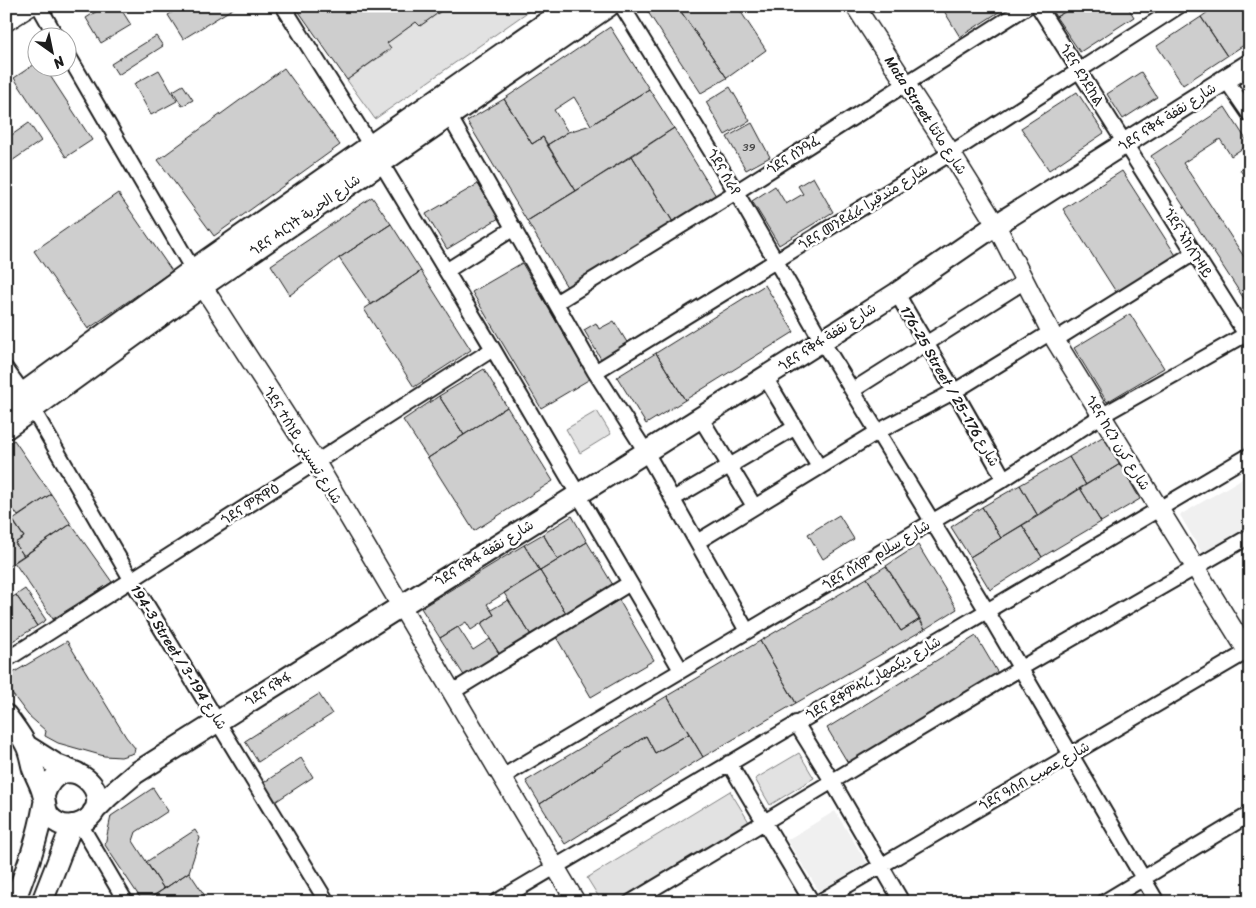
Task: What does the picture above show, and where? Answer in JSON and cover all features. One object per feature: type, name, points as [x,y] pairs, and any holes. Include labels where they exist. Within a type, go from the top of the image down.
[{"type":"main road","name":"ጎደና ሓርነት شارع الحرية","points":[[6,428],[28,402],[198,278],[444,107],[568,13],[608,6]]},
{"type":"main road","name":"ጎደና ናቅፋ شارع نقفة","points":[[401,606],[822,341],[897,293],[996,225],[1250,64]]},
{"type":"main road","name":"ጎደና ሓርነት شارع الحرية","points":[[6,406],[28,402]]},
{"type":"main road","name":"ጎደና ናቅፋ","points":[[42,902],[82,820],[136,773],[401,606]]},
{"type":"main road","points":[[6,715],[26,746],[51,818],[57,822],[82,820],[96,805],[95,788],[80,775],[57,765],[26,746]]},
{"type":"main road","points":[[14,902],[32,856],[39,830],[46,787],[59,775],[68,772],[80,775]]},
{"type":"main road","name":"ጎደና ናቅፋ","points":[[80,775],[100,778],[136,773]]},
{"type":"street","points":[[6,22],[31,6]]},
{"type":"street","points":[[39,6],[51,28]]},
{"type":"street","points":[[283,6],[493,349],[681,670]]},
{"type":"street","name":"ጎደና ሰራየ","points":[[622,6],[736,192],[822,341],[879,431],[987,611],[1158,902]]},
{"type":"street","name":"Mata Street شارع ماتئا","points":[[855,6],[996,225]]},
{"type":"street","name":"ጎደና ሰንዓፈ","points":[[557,302],[736,192],[1028,6]]},
{"type":"street","name":"ጎደና ደንደከል","points":[[1038,6],[1125,144]]},
{"type":"street","name":"ጎደና መንደፈራ شارع مندفيرا","points":[[595,372],[951,153],[1179,6]]},
{"type":"street","points":[[78,72],[198,278]]},
{"type":"street","points":[[1226,80],[1250,115]]},
{"type":"street","points":[[444,107],[557,302],[595,372],[646,452],[748,631]]},
{"type":"street","name":"ጎደና ኣከለጉዛይ","points":[[1125,144],[1248,336]]},
{"type":"street","name":"ጎደና ከረን شارع كرن","points":[[996,225],[1053,336],[1249,653]]},
{"type":"street","points":[[446,271],[514,228]]},
{"type":"street","points":[[697,542],[879,431],[955,392],[1194,253]]},
{"type":"street","name":"ጎደና ተሰነይ شارع تيسيني","points":[[198,278],[316,462],[576,902]]},
{"type":"street","points":[[852,390],[1025,281]]},
{"type":"street","name":"176-25 Street / شارع 176-25","points":[[897,293],[915,328],[927,344],[1004,479]]},
{"type":"street","name":"ጎደና ሰላም شارع سلام","points":[[502,777],[1004,479],[1101,416],[1248,336]]},
{"type":"street","name":"ጎደና ምጽዋዕ","points":[[6,660],[493,349]]},
{"type":"street","name":"194-3 Street / شارع 194-3","points":[[6,369],[28,402],[131,579],[327,902]]},
{"type":"street","points":[[765,377],[819,467]]},
{"type":"street","points":[[700,417],[754,506]]},
{"type":"street","points":[[673,499],[794,428]]},
{"type":"street","name":"ጎደና ደቀምሓረ شارع ديكمهار","points":[[496,902],[1250,455]]},
{"type":"street","points":[[631,902],[1021,668],[1250,536]]},
{"type":"street","points":[[452,692],[630,583]]},
{"type":"street","name":"ጎደና ዓሰብ شارع عصب","points":[[819,902],[1249,653]]},
{"type":"street","points":[[796,723],[902,902]]},
{"type":"street","points":[[729,763],[812,902]]},
{"type":"street","points":[[1104,902],[1250,814]]},
{"type":"street","points":[[82,820],[126,902]]},
{"type":"shaded area","points":[[448,6],[536,6],[375,119],[347,80],[391,49],[387,43],[416,22],[420,26]]},
{"type":"shaded area","points":[[597,411],[611,434],[580,453],[566,429]]},
{"type":"shaded area","points":[[1250,474],[1250,528],[1203,555],[1180,515]]},
{"type":"shaded area","points":[[799,753],[814,778],[770,805],[755,779]]},
{"type":"shaded area","points":[[730,791],[749,822],[617,902],[602,902],[587,878]]},
{"type":"shaded area","points":[[835,811],[867,863],[819,891],[787,840]]},
{"type":"building","points":[[105,6],[119,6],[131,25],[101,43],[86,18]]},
{"type":"building","points":[[182,6],[237,6],[183,39],[168,15]]},
{"type":"building","points":[[295,6],[448,6],[420,26],[416,22],[387,43],[391,48],[347,80]]},
{"type":"building","points":[[644,6],[677,6],[727,78],[701,93]]},
{"type":"building","points":[[677,6],[737,6],[766,50],[727,78]]},
{"type":"building","points":[[941,6],[1008,6],[960,37]]},
{"type":"building","points":[[1049,6],[1075,6],[1056,17]]},
{"type":"building","points":[[1075,6],[1127,6],[1134,17],[1080,52],[1056,17]]},
{"type":"building","points":[[1216,6],[1250,6],[1250,41],[1227,56],[1201,17]]},
{"type":"building","points":[[1201,17],[1227,56],[1183,85],[1157,46]]},
{"type":"building","points":[[610,27],[649,89],[591,125],[574,97],[554,110],[568,132],[547,145],[543,137],[532,144],[504,99]]},
{"type":"building","points":[[156,36],[163,46],[118,75],[111,64]]},
{"type":"building","points":[[284,68],[340,145],[214,236],[158,160]]},
{"type":"building","points":[[28,69],[28,78],[52,78],[92,140],[66,157],[14,78]]},
{"type":"building","points":[[159,70],[177,101],[151,115],[134,84]]},
{"type":"building","points":[[1141,72],[1157,97],[1123,119],[1107,94]]},
{"type":"building","points":[[183,85],[193,100],[182,106],[173,91]]},
{"type":"building","points":[[730,87],[750,121],[725,135],[706,102]]},
{"type":"building","points":[[649,89],[674,128],[576,191],[547,145],[568,132],[591,125]]},
{"type":"building","points":[[1077,92],[1104,133],[1049,170],[1021,128]]},
{"type":"building","points":[[504,99],[532,144],[543,137],[576,191],[527,221],[467,121]]},
{"type":"building","points":[[1225,107],[1249,144],[1231,156],[1220,139],[1183,163],[1250,266],[1250,308],[1151,156]]},
{"type":"building","points":[[29,123],[41,141],[6,165],[6,139]]},
{"type":"building","points":[[752,123],[770,157],[746,170],[727,137]]},
{"type":"building","points":[[674,128],[716,196],[673,222],[632,156]]},
{"type":"building","points":[[632,156],[673,222],[567,287],[527,221]]},
{"type":"building","points":[[1250,164],[1250,184],[1240,170]]},
{"type":"building","points":[[1122,171],[1177,257],[1118,295],[1063,209]]},
{"type":"building","points":[[813,177],[833,212],[779,245],[752,201],[775,186],[786,204],[803,194],[798,186]]},
{"type":"building","points":[[478,184],[499,218],[447,249],[426,214]]},
{"type":"building","points":[[118,193],[172,271],[88,329],[34,251]]},
{"type":"building","points":[[372,197],[391,224],[339,258],[290,295],[271,265]]},
{"type":"building","points":[[391,224],[421,271],[371,305],[339,258]]},
{"type":"building","points":[[522,263],[590,379],[541,408],[472,292]]},
{"type":"building","points":[[421,271],[471,350],[414,387],[364,309]]},
{"type":"building","points":[[765,285],[794,332],[685,400],[656,353]]},
{"type":"building","points":[[1130,314],[1164,368],[1107,402],[1074,348]]},
{"type":"building","points":[[614,321],[628,344],[601,359],[584,330],[596,323],[599,329]]},
{"type":"building","points":[[656,353],[685,400],[646,424],[617,377]]},
{"type":"building","points":[[484,369],[507,407],[464,435],[439,396]]},
{"type":"building","points":[[439,396],[464,435],[428,458],[403,420]]},
{"type":"building","points":[[507,407],[553,481],[474,531],[428,458]]},
{"type":"building","points":[[1104,436],[1120,464],[1086,485],[1069,457]]},
{"type":"building","points":[[14,440],[51,494],[18,516],[6,499],[6,445]]},
{"type":"building","points":[[1069,457],[1086,485],[1038,516],[1020,485]]},
{"type":"building","points":[[1120,464],[1140,499],[1101,522],[1080,488]]},
{"type":"building","points":[[1020,485],[1038,516],[1001,538],[982,507]]},
{"type":"building","points":[[1080,488],[1101,522],[1042,557],[1022,525]]},
{"type":"building","points":[[51,494],[71,524],[24,556],[15,543],[24,537],[13,520]]},
{"type":"building","points":[[982,507],[1001,538],[970,557],[951,527]]},
{"type":"building","points":[[6,511],[24,537],[15,543],[24,556],[6,568]]},
{"type":"building","points":[[839,515],[854,539],[823,559],[808,534]]},
{"type":"building","points":[[572,516],[587,542],[558,560],[543,534]]},
{"type":"building","points":[[71,524],[112,582],[53,619],[14,562]]},
{"type":"building","points":[[1022,525],[1042,557],[990,590],[970,557]]},
{"type":"building","points":[[543,534],[558,560],[540,571],[524,545]]},
{"type":"building","points":[[587,542],[613,585],[566,613],[540,571]]},
{"type":"building","points":[[524,545],[540,571],[487,604],[494,615],[471,630],[466,622],[440,638],[421,608]]},
{"type":"building","points":[[918,545],[957,609],[925,629],[886,566]]},
{"type":"building","points":[[886,566],[920,619],[901,631],[867,578]]},
{"type":"building","points":[[540,571],[566,613],[531,635],[504,593]]},
{"type":"building","points":[[867,578],[901,631],[920,619],[925,629],[796,703],[760,641]]},
{"type":"building","points":[[25,589],[46,620],[37,626],[16,595]]},
{"type":"building","points":[[16,595],[37,626],[6,645],[6,601]]},
{"type":"building","points":[[508,600],[531,635],[500,655],[481,624],[494,615],[491,610]]},
{"type":"building","points":[[619,600],[654,660],[591,697],[556,637]]},
{"type":"building","points":[[458,627],[473,650],[490,639],[500,655],[465,677],[440,638]]},
{"type":"building","points":[[976,636],[999,675],[848,763],[827,728]]},
{"type":"building","points":[[67,641],[126,737],[135,748],[134,753],[121,757],[104,756],[58,743],[45,736],[46,731],[28,715],[10,691],[6,684],[6,677]]},
{"type":"building","points":[[760,641],[796,703],[703,757],[667,696]]},
{"type":"building","points":[[319,694],[332,714],[258,762],[245,741]]},
{"type":"building","points":[[667,696],[689,734],[655,753],[646,736],[540,804],[526,781]]},
{"type":"building","points":[[689,734],[703,757],[565,844],[540,804],[646,736],[655,753]]},
{"type":"building","points":[[301,758],[313,777],[275,802],[263,783]]},
{"type":"building","points":[[153,788],[168,811],[136,832],[133,841],[164,889],[143,902],[105,845],[111,816]]},
{"type":"building","points":[[195,830],[200,838],[189,872],[164,889],[146,862]]},
{"type":"building","points":[[189,872],[209,902],[145,902],[164,889]]}]
